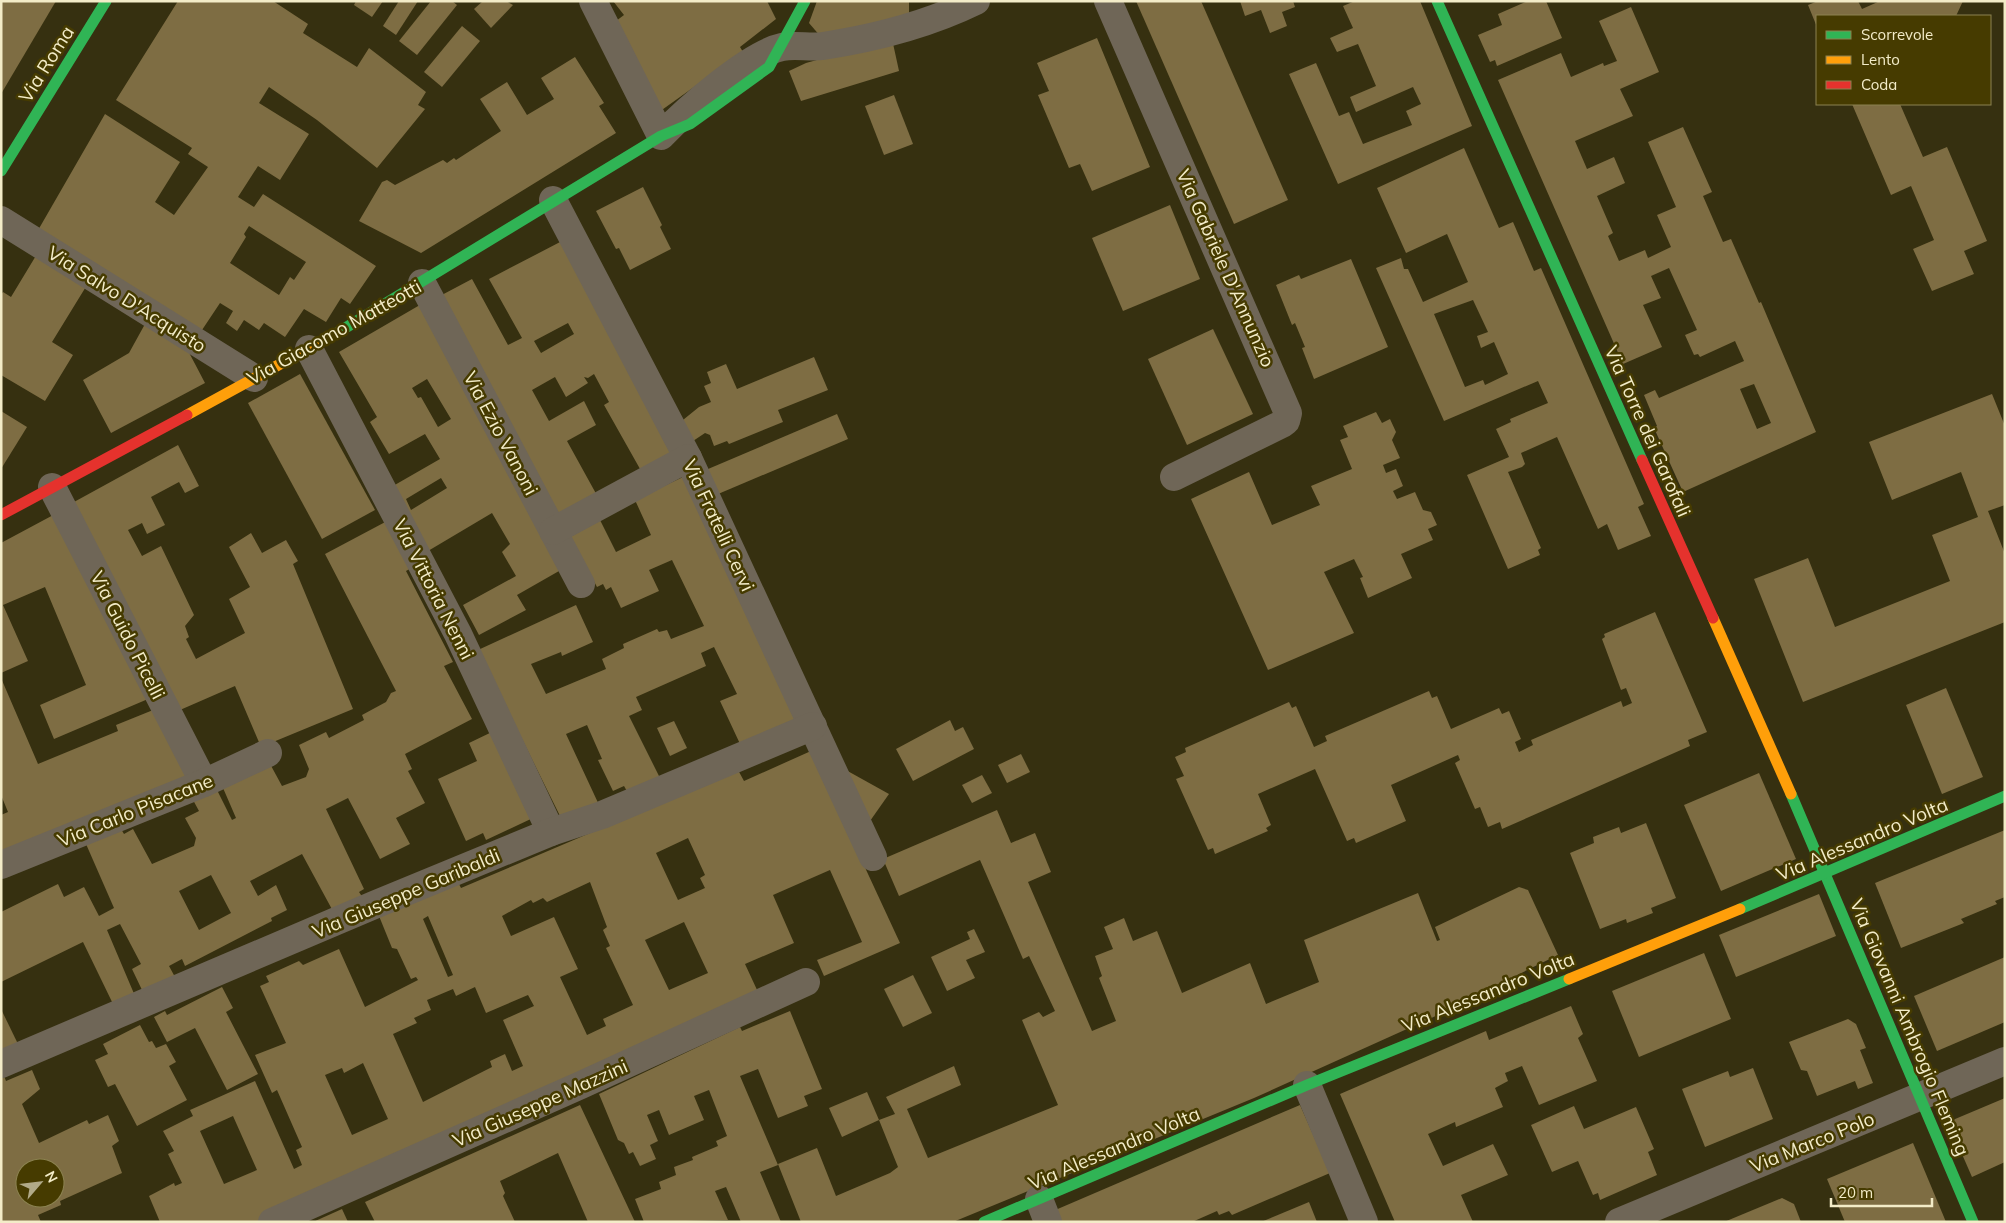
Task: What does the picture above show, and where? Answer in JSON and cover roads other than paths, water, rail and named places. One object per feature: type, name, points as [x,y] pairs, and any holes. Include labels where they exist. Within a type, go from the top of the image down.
[{"type":"street","name":"Via Roma","points":[[1,171],[106,1]]},
{"type":"street","points":[[593,1],[660,136]]},
{"type":"street","points":[[805,1],[782,47],[820,46],[858,40],[905,28],[976,1]]},
{"type":"street","name":"Via Gabriele D'Annunzio","points":[[1108,1],[1288,413],[1286,422],[1174,477]]},
{"type":"street","name":"Via Torre dei Garofali","points":[[1437,1],[1827,874]]},
{"type":"street","name":"Via Giacomo Matteotti","points":[[1,515],[309,349],[422,283],[553,200],[660,136],[687,109],[756,58],[782,47]]},
{"type":"street","name":"Via Fratelli Cervi","points":[[553,200],[688,458],[873,857]]},
{"type":"street","name":"Via Salvo D'Acquisto","points":[[1,220],[254,378]]},
{"type":"street","name":"Via Ezio Vanoni","points":[[422,283],[581,584]]},
{"type":"street","name":"Via Vittoria Nenni","points":[[309,349],[458,634],[551,832]]},
{"type":"street","points":[[553,531],[688,458]]},
{"type":"street","name":"Via Guido Picelli","points":[[52,487],[204,783]]},
{"type":"street","name":"Via Giuseppe Garibaldi","points":[[1,1064],[551,832],[602,815],[813,726]]},
{"type":"street","name":"Via Carlo Pisacane","points":[[1,865],[204,783],[268,753]]},
{"type":"street","name":"Via Alessandro Volta","points":[[984,1222],[1043,1210],[1307,1085],[1827,874],[2005,796]]},
{"type":"street","name":"Via Giovanni Ambrogio Fleming","points":[[1827,874],[1973,1222]]},
{"type":"street","name":"Via Giuseppe Mazzini","points":[[272,1222],[581,1085],[806,982]]},
{"type":"street","name":"Via Marco Polo","points":[[1619,1222],[1921,1098],[2005,1061]]},
{"type":"street","points":[[1307,1085],[1364,1222]]}]
